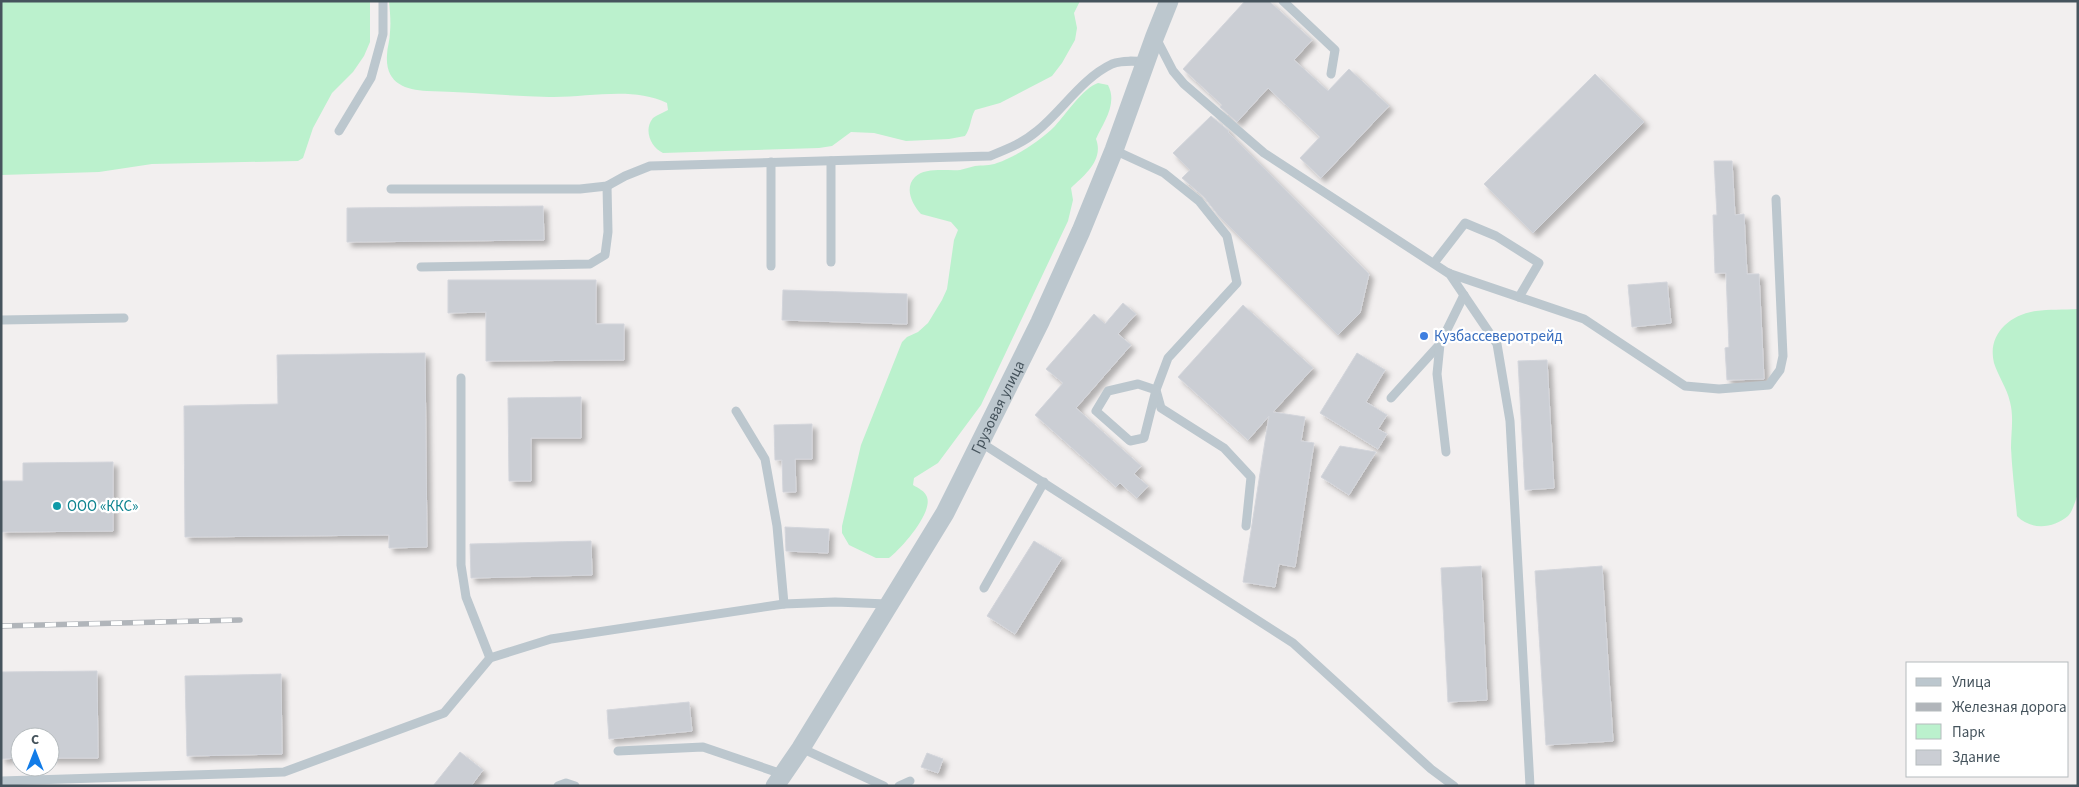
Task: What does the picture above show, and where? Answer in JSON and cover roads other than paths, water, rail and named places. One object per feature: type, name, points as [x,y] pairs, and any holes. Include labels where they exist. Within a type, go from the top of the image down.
[{"type":"street","name":"Грузовая улица","points":[[779,780],[801,748],[945,512],[1040,322],[1081,231],[1114,150],[1169,1]]},
{"type":"lane","points":[[339,131],[372,78],[383,34],[383,1]]},
{"type":"lane","points":[[1282,1],[1335,50],[1331,74]]},
{"type":"lane","points":[[1155,36],[1173,71],[1184,84],[1264,153],[1448,272],[1584,319],[1685,386],[1751,388],[1769,385],[1780,370],[1783,356],[1776,199]]},
{"type":"lane","points":[[391,189],[580,189],[607,186],[650,166],[990,156],[1015,147],[1038,130],[1092,78],[1112,64],[1127,61],[1146,62]]},
{"type":"lane","points":[[1114,150],[1164,173],[1198,201],[1227,236],[1237,283],[1168,358],[1156,390],[1144,438],[1130,441],[1096,411],[1108,391],[1138,384],[1156,390]]},
{"type":"lane","points":[[831,161],[831,262]]},
{"type":"lane","points":[[771,162],[771,266]]},
{"type":"lane","points":[[421,267],[590,264],[605,255],[608,232],[607,186]]},
{"type":"lane","points":[[1434,263],[1465,223],[1496,236],[1539,264],[1519,297]]},
{"type":"lane","points":[[1448,272],[1497,344],[1510,421],[1530,786]]},
{"type":"lane","points":[[1390,398],[1440,344],[1464,295]]},
{"type":"lane","points":[[1,320],[124,318]]},
{"type":"lane","points":[[1440,344],[1437,374],[1446,452]]},
{"type":"lane","points":[[461,378],[461,565],[466,597],[490,658]]},
{"type":"lane","points":[[1156,390],[1161,408],[1224,448],[1251,477],[1246,526]]},
{"type":"lane","points":[[736,411],[764,458],[777,526],[784,604]]},
{"type":"lane","points":[[980,442],[1293,643],[1432,769],[1454,786]]},
{"type":"lane","points":[[984,588],[1044,482]]},
{"type":"lane","points":[[1,782],[284,772],[444,713],[490,658],[551,639],[784,604],[835,602],[888,604]]},
{"type":"lane","points":[[618,751],[703,747],[779,780]]},
{"type":"lane","points":[[801,748],[884,786]]},
{"type":"lane","points":[[899,786],[910,781]]},
{"type":"lane","points":[[558,786],[566,783],[576,786]]},
{"type":"railway","points":[[1,626],[240,620]]},
{"type":"place","name":"Кузбассеверотрейд","points":[[1424,336]]},
{"type":"place","name":"ООО «ККС»","points":[[57,506]]}]
